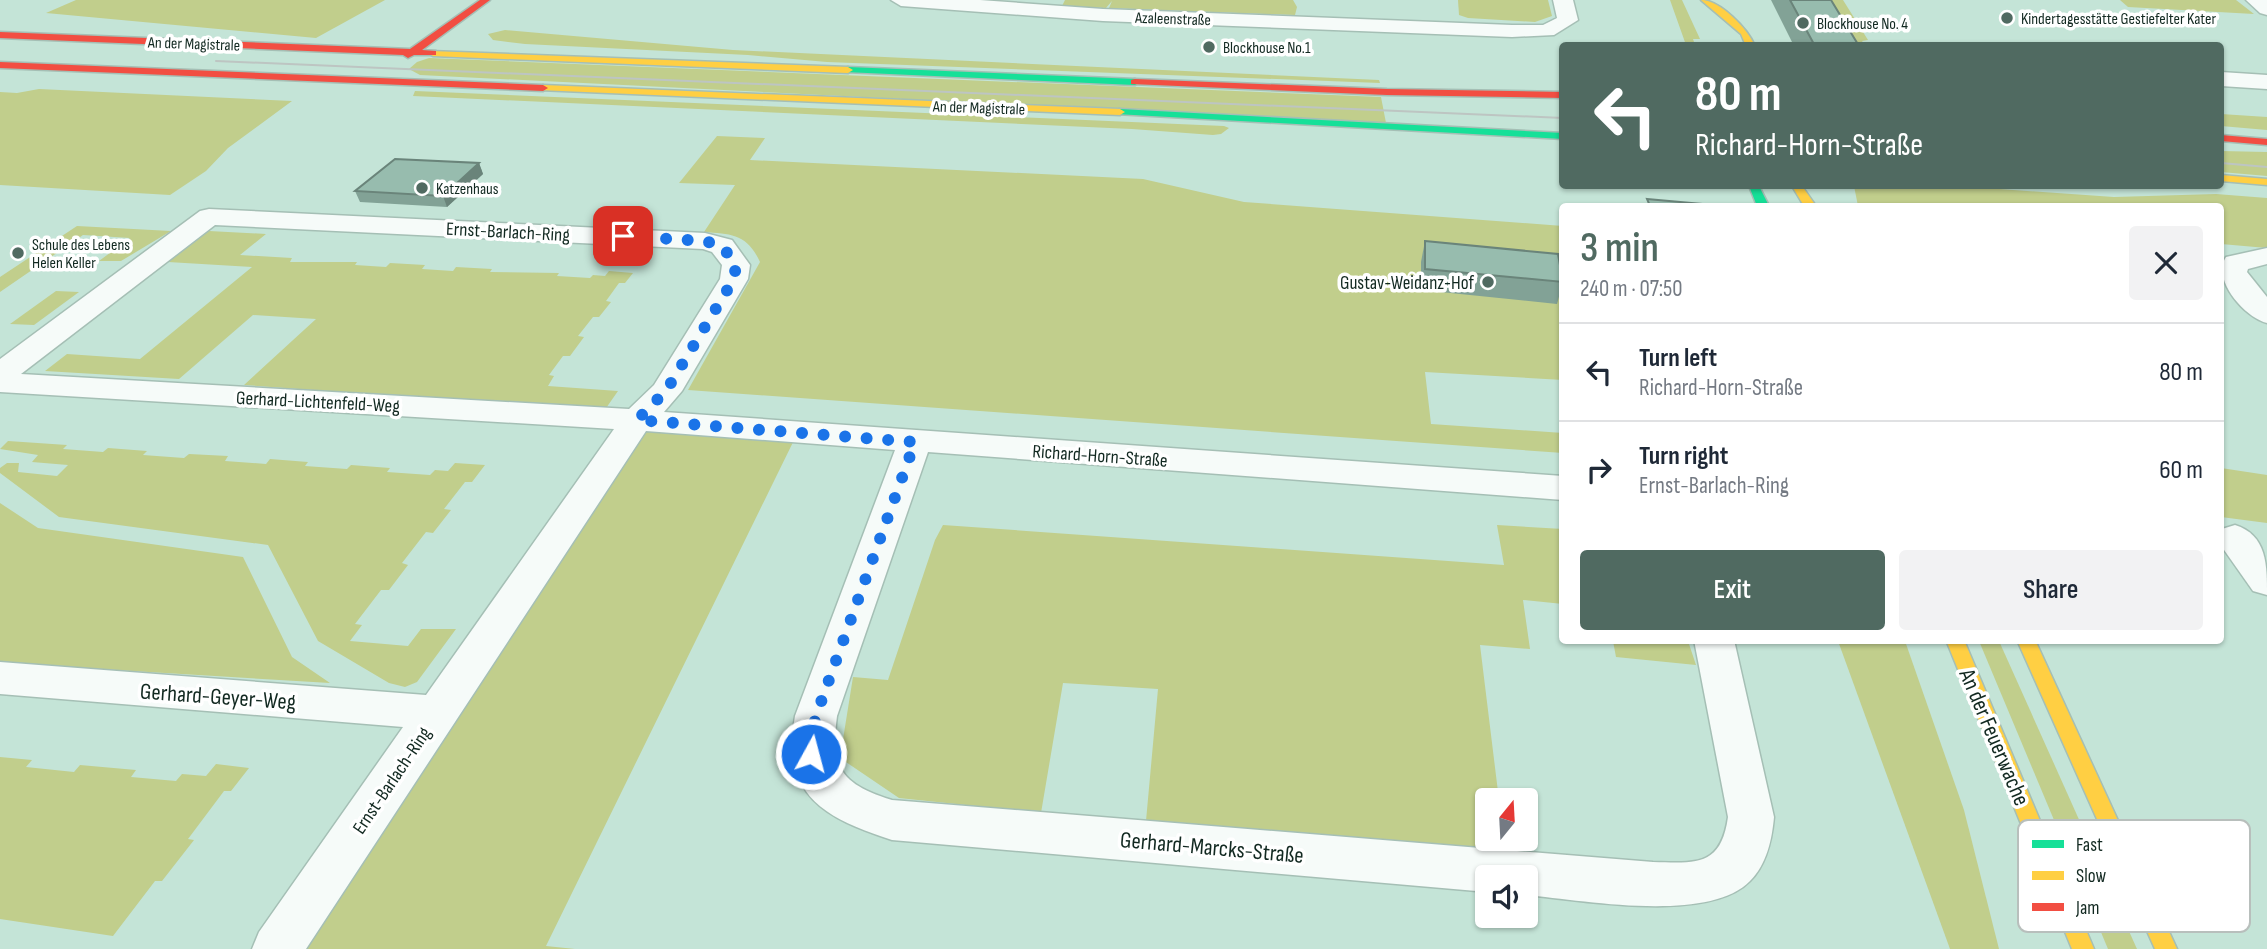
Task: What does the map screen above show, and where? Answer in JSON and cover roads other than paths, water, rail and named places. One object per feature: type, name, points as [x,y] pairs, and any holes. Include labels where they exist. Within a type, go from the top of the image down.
[{"type":"main road","points":[[394,82],[385,58],[458,0]]},
{"type":"main road","points":[[415,52],[486,0]]},
{"type":"main road","points":[[1704,0],[1711,25]]},
{"type":"main road","points":[[1704,0],[1745,33],[1749,42]]},
{"type":"main road","points":[[466,15],[460,23],[461,30],[467,37],[495,49],[548,58]]},
{"type":"main road","name":"An der Magistrale","points":[[0,35],[385,58]]},
{"type":"main road","name":"An der Magistrale","points":[[337,80],[385,58],[415,52],[1387,92],[1559,95]]},
{"type":"main road","name":"An der Magistrale","points":[[0,65],[1246,117],[1559,136]]},
{"type":"main road","points":[[2224,138],[2267,142]]},
{"type":"main road","points":[[2224,178],[2267,182]]},
{"type":"main road","name":"An der Feuerwache","points":[[1957,644],[2030,820]]},
{"type":"main road","points":[[2028,644],[2108,820]]},
{"type":"main road","name":"An der Feuerwache","points":[[2076,932],[2083,949]]},
{"type":"main road","points":[[2158,932],[2166,949]]},
{"type":"street","name":"Azaleenstraße","points":[[901,0],[1103,15],[1445,20],[1547,31],[1568,20],[1563,0]]},
{"type":"street","points":[[2256,0],[2267,9]]},
{"type":"street","points":[[2224,79],[2267,82]]},
{"type":"street","name":"Ernst-Barlach-Ring","points":[[0,374],[209,217],[705,241],[722,246],[736,265],[734,279],[666,391],[637,420],[277,949]]},
{"type":"street","points":[[2267,256],[2236,263],[2233,272],[2241,286],[2267,314]]},
{"type":"street","name":"Gerhard-Lichtenfeld-Weg","points":[[0,382],[637,420]]},
{"type":"street","name":"Richard-Horn-Straße","points":[[637,420],[1559,488]]},
{"type":"street","name":"Gerhard-Marcks-Straße","points":[[915,442],[816,716],[811,738],[811,754],[817,774],[830,789],[865,812],[892,820],[1653,884],[1698,882],[1733,869],[1745,853],[1751,836],[1751,817],[1715,644]]},
{"type":"street","points":[[2241,539],[2267,581]]},
{"type":"street","name":"Gerhard-Geyer-Weg","points":[[0,678],[436,713]]},
{"type":"tram line","points":[[216,61],[1559,118]]},
{"type":"tram line","points":[[2224,163],[2267,167]]},
{"type":"place","name":"Kindertagesstätte Gestiefelter Kater","points":[[2007,18]]},
{"type":"place","name":"Blockhouse No. 4","points":[[1803,23]]},
{"type":"place","name":"Blockhouse No.1","points":[[1209,47]]},
{"type":"place","name":"Katzenhaus","points":[[422,188]]},
{"type":"place","name":"Schule des Lebens Helen Keller","points":[[18,253]]},
{"type":"place","name":"Gustav-Weidanz-Hof","points":[[1488,282]]}]
